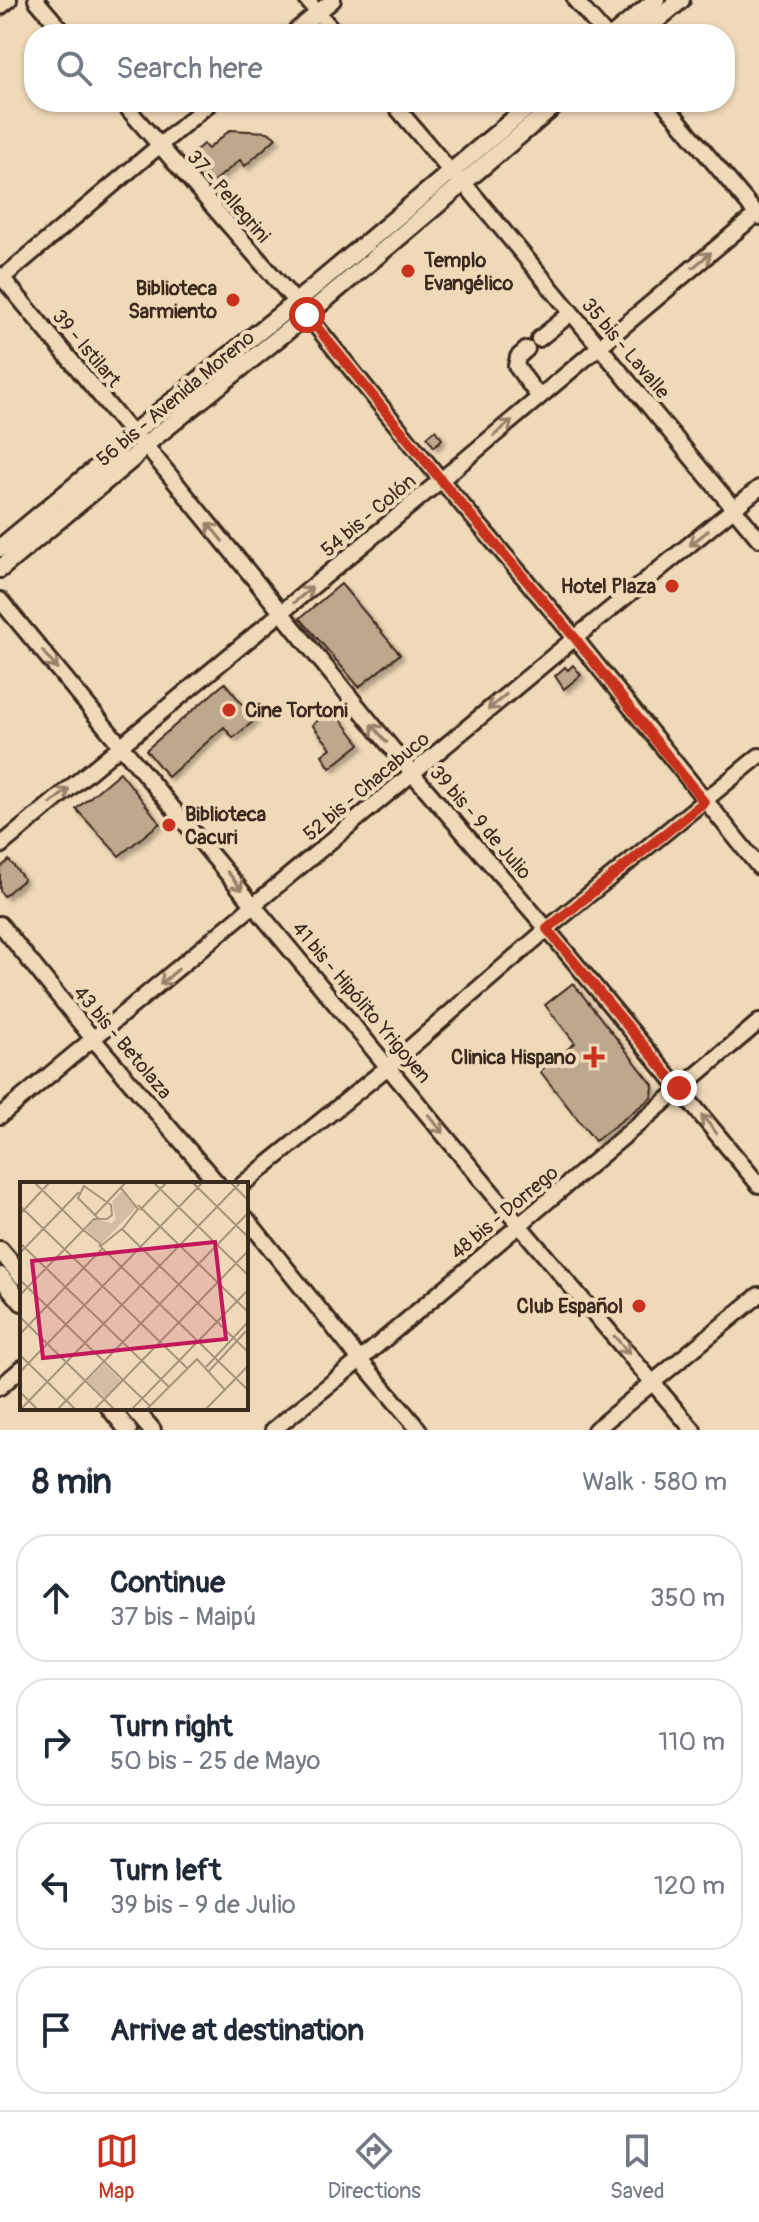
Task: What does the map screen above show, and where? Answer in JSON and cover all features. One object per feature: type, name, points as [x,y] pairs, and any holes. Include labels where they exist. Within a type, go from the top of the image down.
[{"type":"main road","points":[[627,24],[656,0]]},
{"type":"main road","points":[[652,24],[681,0]]},
{"type":"main road","name":"56 bis - Avenida Moreno","points":[[457,177],[524,112]]},
{"type":"main road","name":"56 bis - Avenida Moreno","points":[[0,548],[119,449],[139,439],[301,309],[457,177],[545,112]]},
{"type":"main road","name":"56 bis - Avenida Moreno","points":[[0,569],[132,459],[139,439]]},
{"type":"main road","points":[[0,1250],[20,1274]]},
{"type":"main road","points":[[0,1276],[20,1300]]},
{"type":"main road","points":[[112,1410],[128,1430]]},
{"type":"main road","points":[[135,1410],[152,1430]]},
{"type":"street","points":[[0,7],[9,0]]},
{"type":"street","points":[[36,0],[56,24]]},
{"type":"street","points":[[307,0],[328,24]]},
{"type":"street","points":[[304,24],[333,0]]},
{"type":"street","points":[[575,0],[596,24]]},
{"type":"street","name":"37 - Pellegrini","points":[[130,112],[301,309],[575,638],[759,867]]},
{"type":"street","points":[[1,278],[199,112]]},
{"type":"street","name":"35 bis - Lavalle","points":[[401,112],[759,539]]},
{"type":"street","points":[[671,112],[758,214]]},
{"type":"street","name":"54 bis - Colón","points":[[0,846],[758,214]]},
{"type":"street","name":"39 - Istilart","points":[[1,278],[139,439]]},
{"type":"street","points":[[539,339],[571,313]]},
{"type":"street","points":[[527,349],[518,357],[516,366],[539,397]]},
{"type":"street","name":"39 bis - 9 de Julio","points":[[139,439],[412,773],[547,929],[759,1185]]},
{"type":"street","name":"52 bis - Chacabuco","points":[[0,1116],[759,488]]},
{"type":"street","name":"41 bis - Hipólito Yrigoyen","points":[[0,600],[693,1430]]},
{"type":"street","points":[[245,1182],[759,756]]},
{"type":"street","name":"43 bis - Betolaza","points":[[0,924],[94,1040],[216,1182]]},
{"type":"street","name":"48 bis - Dorrego","points":[[273,1430],[759,1022]]},
{"type":"street","points":[[248,1220],[419,1430]]},
{"type":"street","points":[[595,1430],[759,1295]]},
{"type":"street","points":[[0,1387],[20,1370]]},
{"type":"building","points":[[230,130],[268,132],[276,138],[245,166],[240,160],[211,184],[187,158],[203,144],[208,149]]},
{"type":"building","points":[[435,430],[442,439],[434,447],[427,437]]},
{"type":"building","points":[[341,584],[400,654],[359,687],[300,618]]},
{"type":"building","points":[[573,665],[581,675],[564,689],[555,676],[565,667],[568,670]]},
{"type":"building","points":[[225,683],[255,720],[233,738],[224,727],[168,777],[146,750]]},
{"type":"building","points":[[333,709],[360,744],[330,768],[322,755],[331,748],[312,725]]},
{"type":"building","points":[[120,772],[160,823],[119,856],[76,809]]},
{"type":"building","points":[[9,860],[24,879],[4,896],[0,891],[0,868]]},
{"type":"building","name":"Clinica Hispano","points":[[573,983],[653,1085],[652,1097],[595,1141],[540,1071],[575,1043],[545,1005]]},
{"type":"place","name":"Templo Evangélico","points":[[408,271]]},
{"type":"place","name":"Biblioteca Sarmiento","points":[[233,300]]},
{"type":"place","name":"Hotel Plaza","points":[[672,586]]},
{"type":"place","name":"Cine Tortoni","points":[[229,710]]},
{"type":"place","name":"Biblioteca Cacuri","points":[[169,825]]},
{"type":"place","name":"Clinica Hispano","points":[[594,1057]]},
{"type":"place","name":"Club Español","points":[[639,1306]]},
{"type":"route","points":[[307,315],[575,638],[704,802],[547,929],[679,1088]]}]
